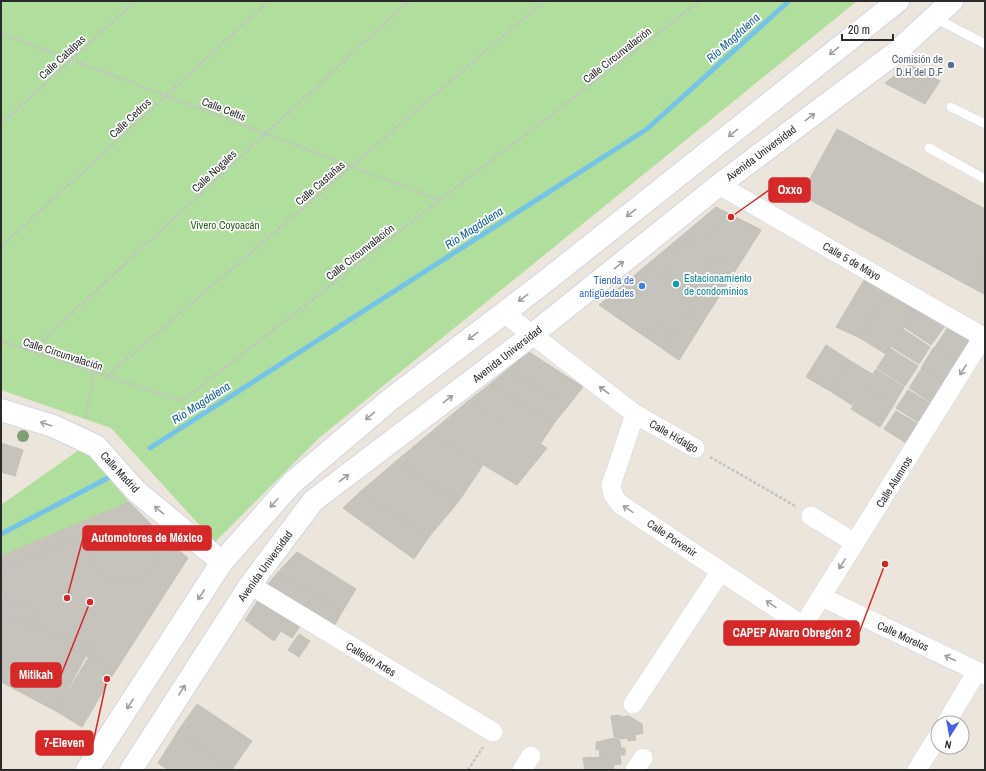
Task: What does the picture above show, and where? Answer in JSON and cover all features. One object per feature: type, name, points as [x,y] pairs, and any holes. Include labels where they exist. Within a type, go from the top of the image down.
[{"type":"main road","points":[[87,770],[222,562],[292,483],[391,399],[542,284],[898,1]]},
{"type":"main road","name":"Avenida Universidad","points":[[131,770],[250,585],[313,502],[532,335],[719,185],[894,54],[952,1]]},
{"type":"main road","points":[[542,284],[566,307]]},
{"type":"main road","name":"Calle Madrid","points":[[1,410],[53,426],[96,446],[136,491],[222,562]]},
{"type":"street","name":"Calle 5 de Mayo","points":[[719,185],[984,338]]},
{"type":"street","name":"Calle Hidalgo","points":[[504,313],[635,414],[695,448]]},
{"type":"street","name":"Calle Alumnos","points":[[804,626],[984,338]]},
{"type":"street","name":"Calle Porvenir","points":[[635,414],[612,485],[613,495],[620,504],[804,626]]},
{"type":"street","points":[[812,516],[856,543]]},
{"type":"street","points":[[633,704],[721,571]]},
{"type":"street","name":"Callejón Artes","points":[[250,585],[493,732]]},
{"type":"street","name":"Calle Morelos","points":[[822,597],[981,673]]},
{"type":"street","points":[[952,715],[981,673]]},
{"type":"street","points":[[917,770],[930,749]]},
{"type":"lane","points":[[933,18],[985,44]]},
{"type":"lane","points":[[951,107],[985,124]]},
{"type":"lane","points":[[929,148],[985,179]]},
{"type":"path","name":"Calle Catalpas","points":[[1,124],[135,1]]},
{"type":"path","name":"Calle Cedros","points":[[1,247],[269,1]]},
{"type":"path","name":"Calle Nogales","points":[[30,352],[409,1]]},
{"type":"path","name":"Calle Castañas","points":[[106,376],[544,1]]},
{"type":"path","name":"Calle Circunvalación","points":[[1,341],[30,352],[182,401],[440,200],[700,1]]},
{"type":"path","name":"Calle Celtis","points":[[1,33],[440,200]]},
{"type":"path","points":[[82,440],[94,372]]},
{"type":"path","name":"Calle Hidalgo","points":[[695,448],[812,516]]},
{"type":"path","points":[[468,770],[493,732]]},
{"type":"green space","name":"Vivero Coyoacán","points":[[1,1],[857,1],[319,438],[215,542],[111,428],[1,390]]},
{"type":"green space","points":[[83,447],[129,502],[1,556],[1,505]]},
{"type":"building","points":[[910,65],[940,81],[925,104],[885,83]]},
{"type":"building","points":[[902,71],[924,83],[915,98],[885,83]]},
{"type":"building","points":[[837,129],[985,209],[984,294],[801,195]]},
{"type":"building","name":"Estacionamiento de condominios","points":[[716,207],[761,230],[679,360],[599,305]]},
{"type":"building","points":[[725,212],[761,230],[736,269],[713,255],[702,273],[724,288],[711,309],[662,277],[685,240],[691,244],[700,230],[709,235]]},
{"type":"building","points":[[649,267],[698,301],[686,317],[701,325],[679,360],[663,349],[673,333],[658,323],[647,338],[612,313],[624,297],[627,300]]},
{"type":"building","points":[[864,280],[887,292],[860,338],[836,327]]},
{"type":"building","points":[[887,292],[917,308],[886,354],[860,338]]},
{"type":"building","points":[[917,308],[945,326],[931,345],[904,327]]},
{"type":"building","points":[[948,327],[976,345],[964,365],[935,347]]},
{"type":"building","points":[[903,329],[930,347],[919,364],[892,347]]},
{"type":"building","points":[[826,345],[849,360],[830,391],[806,377]]},
{"type":"building","points":[[934,347],[963,365],[950,386],[921,368]]},
{"type":"building","points":[[890,348],[918,366],[905,386],[877,368]]},
{"type":"building","points":[[529,352],[583,387],[568,406],[507,370]]},
{"type":"building","points":[[849,360],[872,374],[852,405],[830,391]]},
{"type":"building","points":[[922,368],[950,386],[937,406],[909,388]]},
{"type":"building","points":[[876,369],[904,387],[893,406],[864,388]]},
{"type":"building","points":[[507,370],[568,406],[555,422],[489,385]]},
{"type":"building","points":[[489,385],[555,422],[541,443],[468,401]]},
{"type":"building","points":[[864,388],[893,406],[880,427],[851,409]]},
{"type":"building","points":[[908,390],[937,407],[924,426],[896,408]]},
{"type":"building","points":[[468,401],[547,448],[517,485],[430,433]]},
{"type":"building","points":[[896,411],[923,427],[912,447],[884,429]]},
{"type":"building","points":[[430,433],[483,465],[459,501],[395,462]]},
{"type":"building","points":[[1,443],[23,450],[15,476],[1,472]]},
{"type":"building","points":[[395,462],[459,501],[429,537],[360,492]]},
{"type":"building","points":[[360,492],[429,537],[414,559],[343,508]]},
{"type":"building","points":[[129,502],[150,523],[158,535],[160,550],[157,564],[147,575],[134,581],[120,582],[106,577],[96,566],[91,553],[92,538],[96,529],[1,570],[1,556]]},
{"type":"building","points":[[96,529],[92,538],[91,553],[96,566],[106,577],[120,582],[134,581],[147,575],[157,564],[160,550],[156,531],[188,558],[114,673],[86,656],[92,645],[34,626],[40,609],[1,596],[1,570]]},
{"type":"building","points":[[297,552],[356,589],[342,612],[278,572]]},
{"type":"building","points":[[278,572],[342,612],[332,630],[264,589]]},
{"type":"building","points":[[1,596],[40,609],[34,626],[1,616]]},
{"type":"building","points":[[260,597],[303,622],[292,638],[281,631],[274,641],[245,620]]},
{"type":"building","points":[[1,616],[92,645],[56,711],[1,682]]},
{"type":"building","points":[[299,634],[310,641],[299,657],[288,650]]},
{"type":"building","points":[[88,658],[114,673],[82,727],[56,711]]},
{"type":"building","points":[[197,704],[252,741],[233,768],[178,731]]},
{"type":"building","points":[[620,715],[620,717],[629,716],[642,724],[643,733],[635,735],[636,740],[628,741],[628,738],[620,739],[614,736],[611,716]]},
{"type":"building","points":[[178,731],[233,768],[232,770],[168,770],[158,763]]},
{"type":"building","points":[[615,738],[620,741],[621,748],[625,748],[625,755],[620,755],[621,764],[613,765],[600,757],[599,749],[596,750],[596,742]]},
{"type":"building","points":[[600,757],[613,765],[614,770],[585,770],[583,758]]},
{"type":"waterway","name":"Río Magdalena","points":[[150,448],[647,129],[789,1]]},
{"type":"waterway","name":"Río Magdalena","points":[[1,534],[108,478]]},
{"type":"place","name":"Comisión de D.H del D.F","points":[[951,65]]},
{"type":"place","name":"Oxxo","points":[[731,217]]},
{"type":"place","name":"Estacionamiento de condominios","points":[[676,284]]},
{"type":"place","name":"Tienda de antigüedades","points":[[642,286]]},
{"type":"place","name":"CAPEP Alvaro Obregón 2","points":[[885,564]]},
{"type":"place","name":"Automotores de México","points":[[67,598]]},
{"type":"place","name":"Mitikah","points":[[90,602]]},
{"type":"place","name":"7-Eleven","points":[[107,679]]}]
